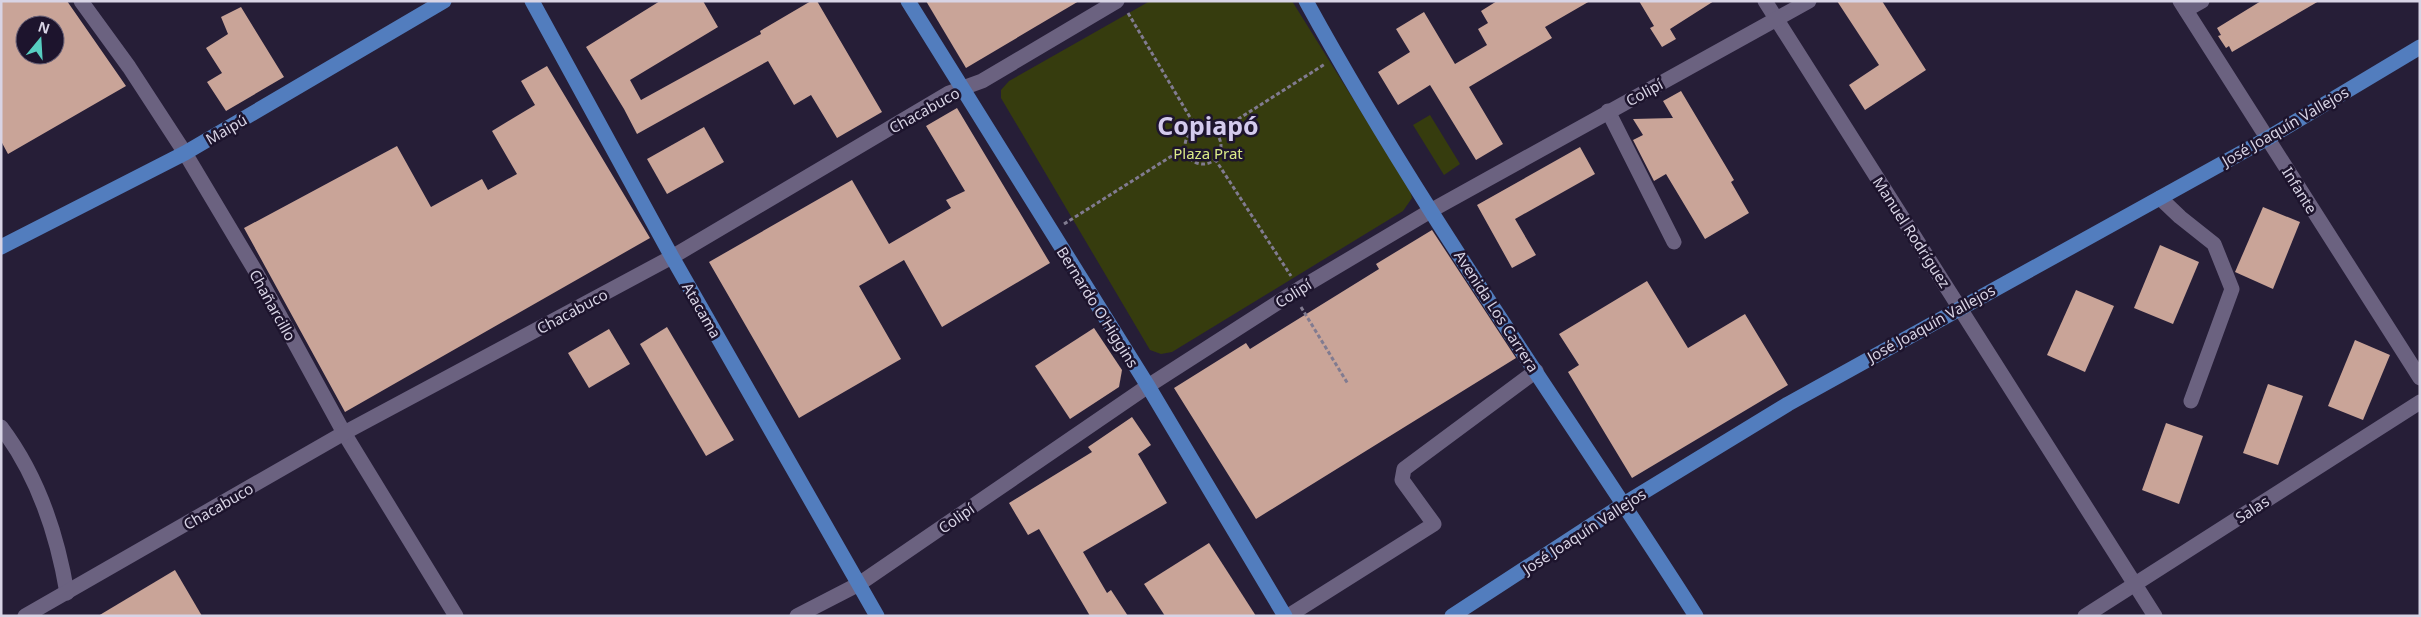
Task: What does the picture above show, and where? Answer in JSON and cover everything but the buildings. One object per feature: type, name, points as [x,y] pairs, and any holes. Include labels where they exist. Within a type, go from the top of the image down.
[{"type":"main road","name":"Maipú","points":[[1,247],[185,153],[444,1]]},
{"type":"main road","name":"Atacama","points":[[532,1],[672,257],[877,616]]},
{"type":"main road","name":"Bernardo O'Higgins","points":[[908,1],[1148,386],[1286,616]]},
{"type":"main road","name":"Avenida Los Carrera","points":[[1306,1],[1336,56],[1432,210],[1696,616]]},
{"type":"main road","name":"José Joaquín Vallejos","points":[[1452,616],[1624,504],[1788,404],[2268,138],[2420,47]]},
{"type":"street","name":"Chañarcillo","points":[[81,1],[129,67],[185,153],[256,272],[344,434],[456,616]]},
{"type":"street","name":"Manuel Rodríguez","points":[[1765,1],[2155,616]]},
{"type":"street","name":"Colipí","points":[[797,616],[859,584],[1148,386],[1296,291],[1432,210],[1809,1]]},
{"type":"street","points":[[2183,6],[2202,1]]},
{"type":"street","name":"Chacabuco","points":[[25,616],[344,434],[672,257],[950,93],[982,81],[1121,6]]},
{"type":"street","name":"Infante","points":[[2183,6],[2420,378]]},
{"type":"street","points":[[1608,111],[1674,242]]},
{"type":"street","points":[[2160,198],[2214,244],[2232,289],[2191,401]]},
{"type":"street","points":[[1286,616],[1434,524],[1402,480],[1404,469],[1536,371]]},
{"type":"street","name":"Salas","points":[[2085,616],[2420,402]]},
{"type":"street","points":[[1,427],[22,458],[46,510],[62,564],[67,593]]},
{"type":"path","points":[[1121,6],[1197,129]]},
{"type":"path","points":[[1216,133],[1336,56]]},
{"type":"path","points":[[1197,129],[1209,129],[1216,133],[1221,148],[1215,159],[1211,162],[1199,163],[1190,157],[1186,147],[1188,136],[1197,129]]},
{"type":"path","points":[[1051,232],[1186,147]]},
{"type":"path","points":[[1215,159],[1296,291],[1348,384]]},
{"type":"green space","name":"Plaza Prat","points":[[1150,1],[1292,1],[1410,190],[1412,198],[1403,211],[1172,352],[1161,354],[1150,350],[1001,98],[1001,90],[1009,81]]},
{"type":"green space","points":[[1430,115],[1460,164],[1444,175],[1413,125]]},
{"type":"district","name":"Copiapó","points":[[1208,125]]}]
